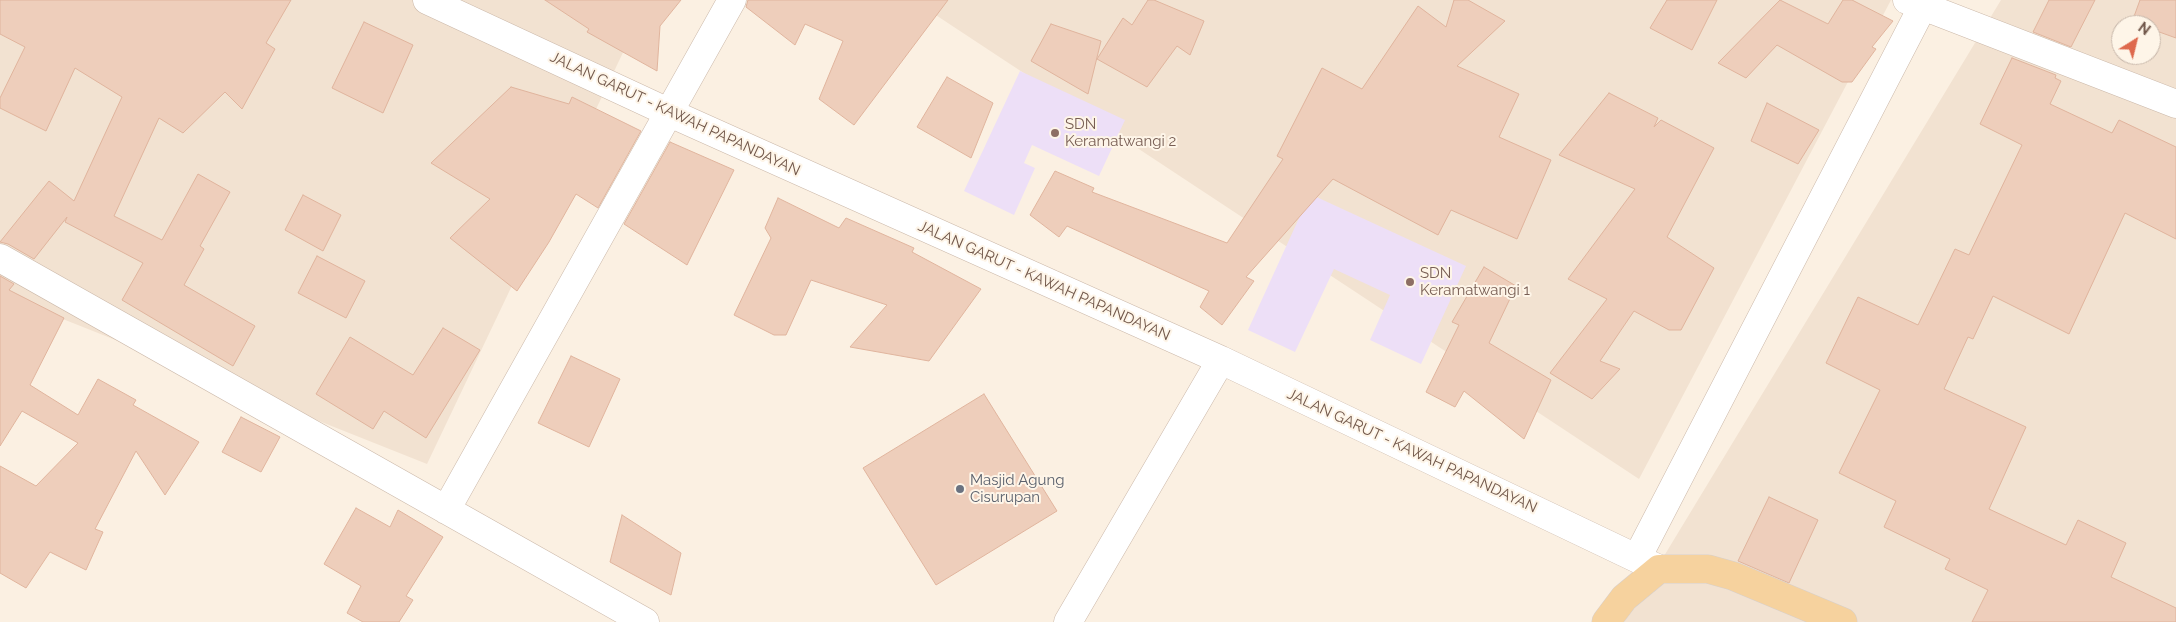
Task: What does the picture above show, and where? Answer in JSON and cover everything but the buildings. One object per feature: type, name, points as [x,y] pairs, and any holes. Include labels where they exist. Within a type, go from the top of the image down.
[{"type":"main road","points":[[1606,622],[1624,598],[1660,565],[1708,570],[1733,576],[1843,622]]},
{"type":"street","name":"JALAN GARUT - KAWAH PAPANDAYAN","points":[[426,0],[670,113],[1221,360],[1660,565]]},
{"type":"street","points":[[446,510],[732,0]]},
{"type":"street","points":[[1660,565],[1918,2],[2176,104]]},
{"type":"street","points":[[0,258],[645,622]]},
{"type":"street","points":[[1068,622],[1221,360]]},
{"type":"shaded area","points":[[0,0],[648,0],[427,464],[0,294]]},
{"type":"shaded area","points":[[913,0],[1891,0],[1639,479]]},
{"type":"shaded area","points":[[2001,0],[2176,0],[2176,622],[1624,622]]},
{"type":"shaded area","name":"SDN Keramatwangi 2","points":[[1020,71],[1125,120],[1099,176],[1032,145],[1024,163],[1035,168],[1014,215],[964,191]]},
{"type":"shaded area","name":"SDN Keramatwangi 1","points":[[1310,194],[1466,266],[1421,364],[1370,340],[1390,295],[1334,269],[1295,352],[1248,330]]},
{"type":"place","name":"SDN Keramatwangi 2","points":[[1055,133]]},
{"type":"place","name":"SDN Keramatwangi 1","points":[[1410,282]]},
{"type":"place","name":"Masjid Agung Cisurupan","points":[[960,489]]}]
